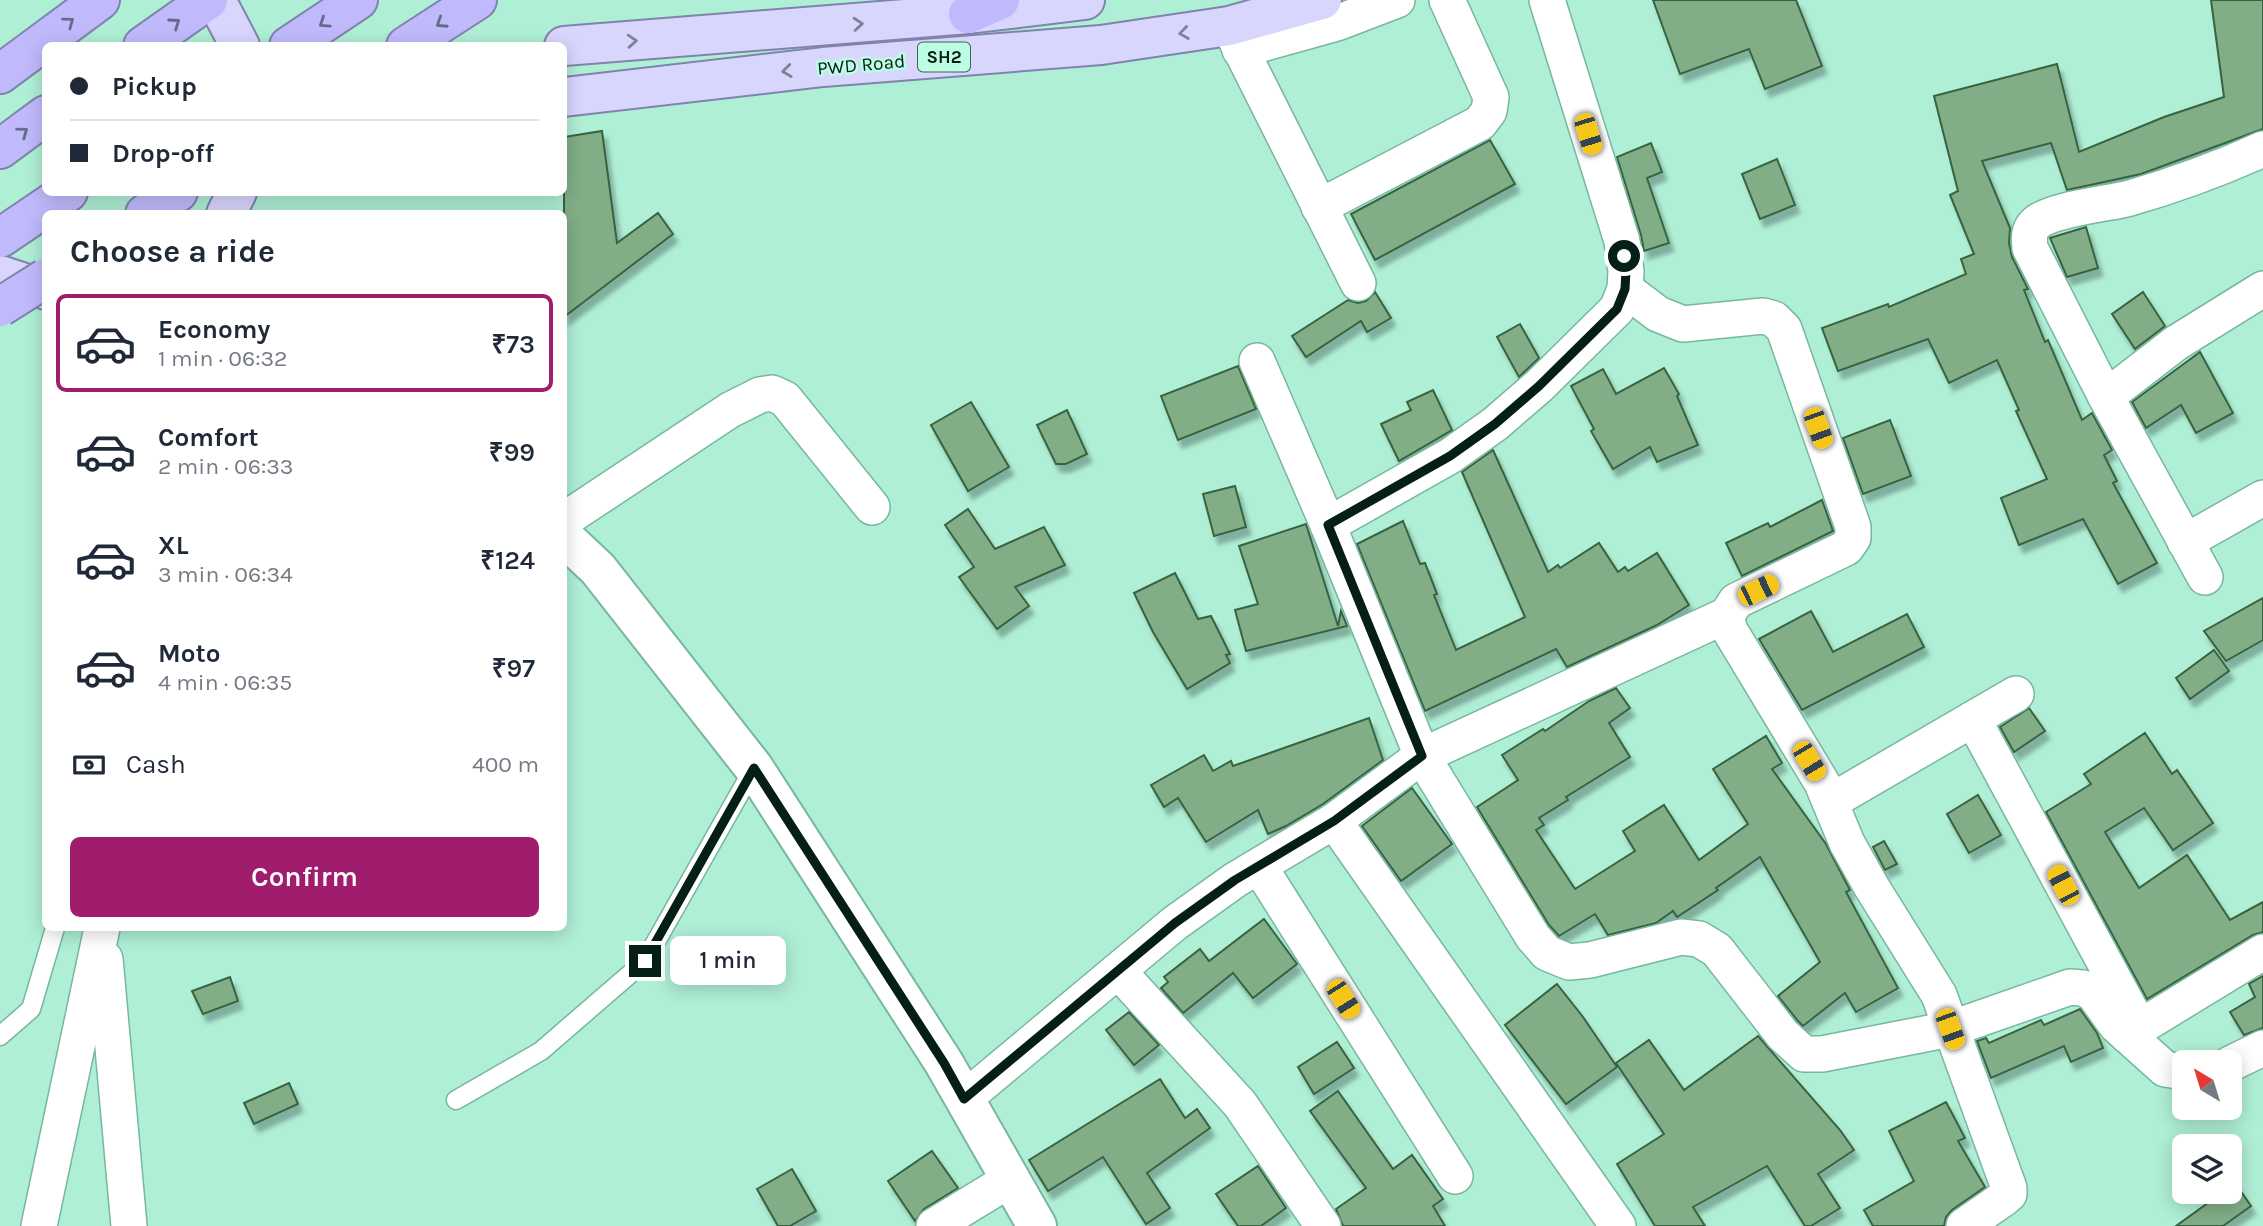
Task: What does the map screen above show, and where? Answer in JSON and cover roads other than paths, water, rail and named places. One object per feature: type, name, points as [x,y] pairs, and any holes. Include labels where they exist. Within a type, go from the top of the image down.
[{"type":"highway","points":[[43,42],[100,0]]},
{"type":"highway","points":[[149,42],[208,0]]},
{"type":"highway","points":[[295,42],[358,0]]},
{"type":"highway","points":[[412,42],[477,0]]},
{"type":"highway","points":[[0,74],[42,43]]},
{"type":"highway","points":[[0,149],[42,118]]},
{"type":"highway","points":[[0,238],[62,196]]},
{"type":"highway","points":[[151,210],[172,196]]},
{"type":"highway","points":[[0,307],[42,281]]},
{"type":"main road","points":[[216,0],[238,42]]},
{"type":"main road","name":"SH2","points":[[567,46],[1086,0]]},
{"type":"main road","name":"PWD Road","points":[[567,97],[823,67],[1101,45],[1234,38],[1322,0]]},
{"type":"main road","points":[[0,275],[42,289]]},
{"type":"street","points":[[1357,283],[1234,38],[1337,23],[1397,0]]},
{"type":"street","points":[[1319,207],[1480,123],[1489,111],[1491,97],[1447,0]]},
{"type":"street","points":[[1328,525],[1450,456],[1495,424],[1539,386],[1617,309],[1625,289],[1626,271],[1622,241],[1547,0]]},
{"type":"street","points":[[2205,577],[2106,397],[2030,248],[2029,234],[2035,224],[2048,216],[2130,197],[2233,163],[2263,149]]},
{"type":"street","points":[[964,1099],[1175,923],[1235,880],[1334,821],[1422,756],[1727,615],[1736,601],[1846,548],[1853,538],[1853,527],[1784,329],[1774,319],[1763,316],[1683,324],[1658,314],[1625,289]]},
{"type":"street","points":[[2106,397],[2175,343],[2263,289]]},
{"type":"street","points":[[1257,361],[1328,525],[1422,756],[1533,937],[1547,953],[1569,962],[1681,937],[1699,939],[1717,950],[1783,1035],[1804,1054],[1822,1054],[1950,1029],[2070,987],[2083,988],[2093,993],[2116,1025],[2133,1031]]},
{"type":"street","points":[[567,518],[730,410],[760,395],[772,393],[785,399],[872,507]]},
{"type":"street","points":[[2185,541],[2263,498]]},
{"type":"street","points":[[567,540],[598,569],[754,768],[944,1063],[1038,1226]]},
{"type":"street","points":[[1727,615],[1729,629],[1822,783],[1847,843],[1865,876],[1939,995],[2009,1188],[2009,1194],[1964,1226]]},
{"type":"street","points":[[1830,802],[2016,694]]},
{"type":"street","points":[[1973,719],[2133,1031],[2165,1069],[2172,1070]]},
{"type":"street","points":[[1334,821],[1618,1226]]},
{"type":"street","points":[[1259,866],[1455,1176]]},
{"type":"street","points":[[39,1226],[101,931]]},
{"type":"street","points":[[102,931],[128,1226]]},
{"type":"street","points":[[2133,1031],[2263,952]]},
{"type":"street","points":[[1118,971],[1240,1104],[1324,1226]]},
{"type":"street","points":[[2242,1058],[2263,1048]]},
{"type":"street","points":[[934,1226],[1011,1179]]},
{"type":"lane","points":[[456,1100],[541,1051],[645,961],[754,768]]},
{"type":"lane","points":[[0,1036],[31,1009],[53,931]]}]
